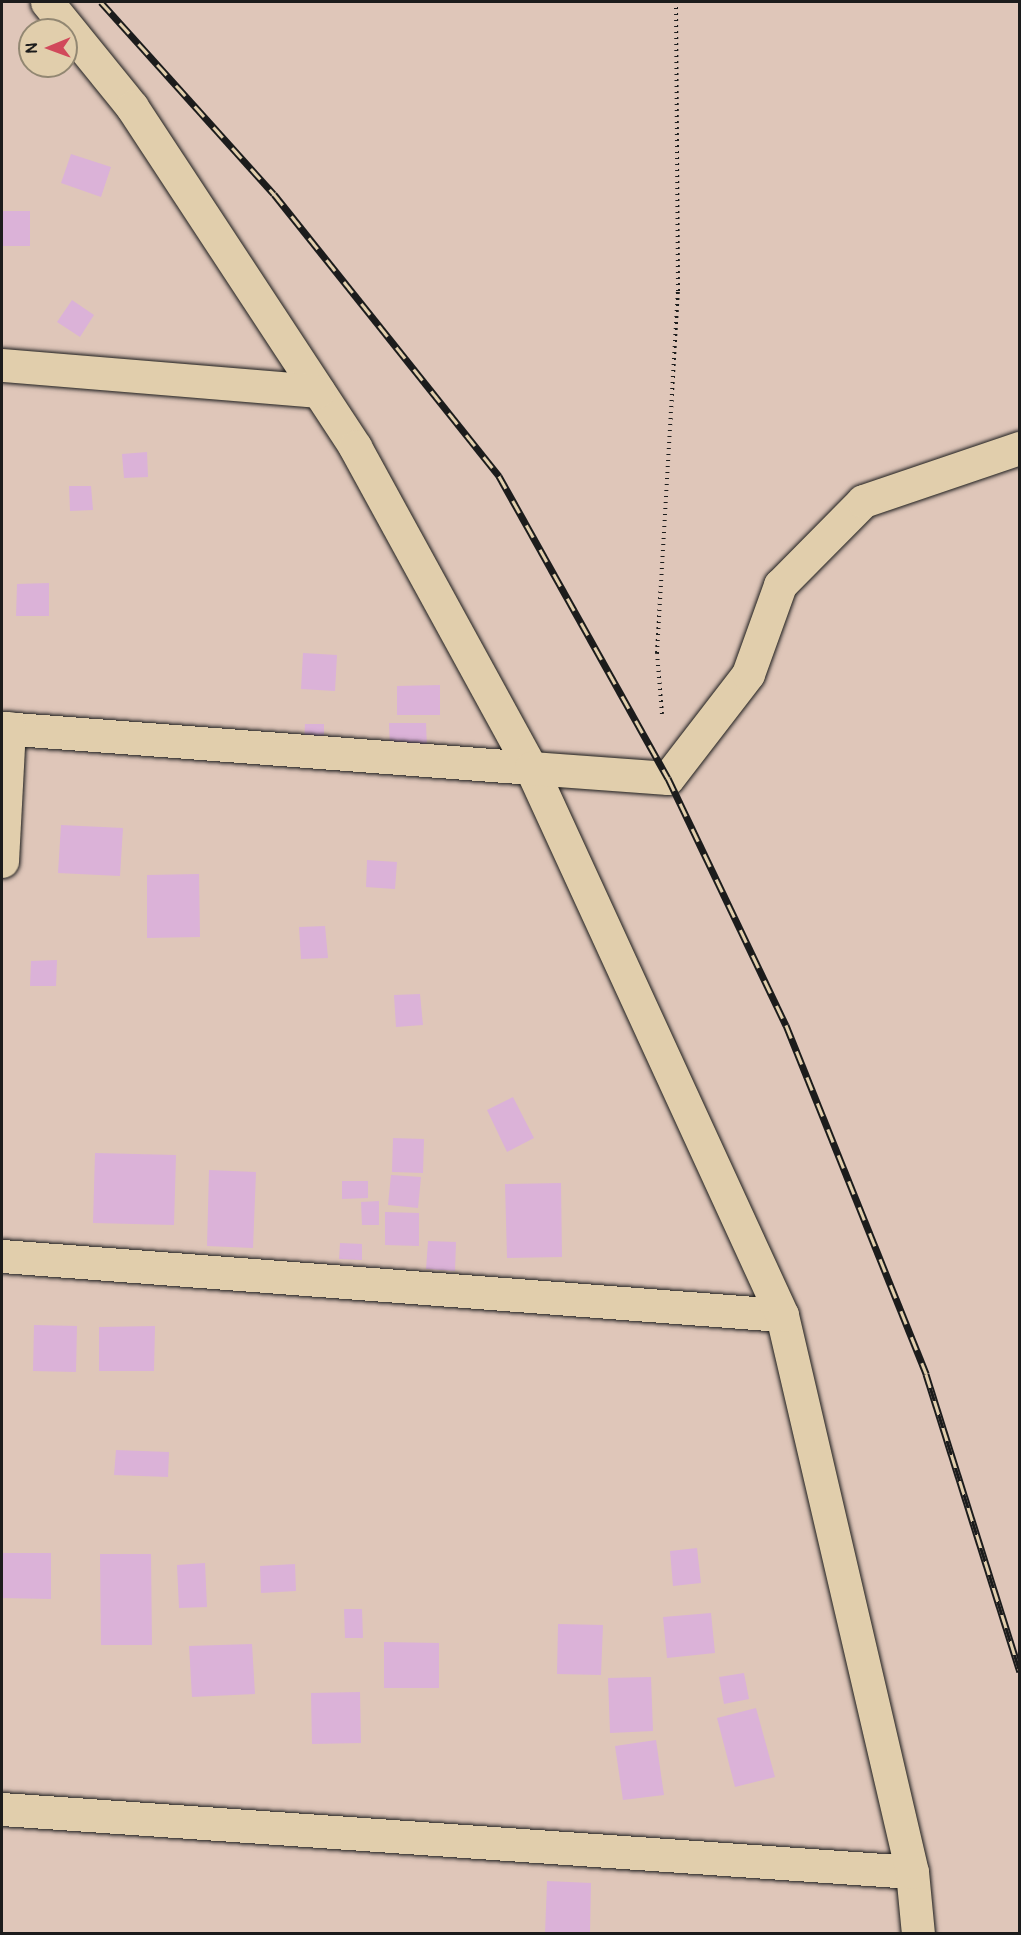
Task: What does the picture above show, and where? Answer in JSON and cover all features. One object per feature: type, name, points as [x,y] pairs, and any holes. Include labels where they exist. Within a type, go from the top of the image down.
[{"type":"street","points":[[46,2],[132,107],[318,391],[424,565],[531,768],[782,1315],[912,1872],[918,1934]]},
{"type":"street","points":[[2,364],[318,391]]},
{"type":"street","points":[[2,861],[5,728],[668,778],[748,674],[780,585],[863,501],[1020,448]]},
{"type":"street","points":[[2,1256],[782,1315]]},
{"type":"street","points":[[2,1809],[912,1872]]},
{"type":"path","points":[[668,778],[657,653],[678,291],[676,2]]},
{"type":"building","points":[[71,154],[111,167],[101,197],[61,183]]},
{"type":"building","points":[[2,211],[30,211],[30,246],[2,246]]},
{"type":"building","points":[[72,300],[94,315],[80,337],[57,322]]},
{"type":"building","points":[[147,452],[148,477],[124,478],[122,454]]},
{"type":"building","points":[[69,486],[91,486],[93,510],[70,511]]},
{"type":"building","points":[[49,583],[49,616],[16,616],[17,584]]},
{"type":"building","points":[[303,653],[337,655],[335,691],[301,689]]},
{"type":"building","points":[[440,685],[440,715],[397,715],[397,686]]},
{"type":"building","points":[[389,723],[426,723],[427,748],[390,749]]},
{"type":"building","points":[[305,724],[324,724],[324,743],[304,742]]},
{"type":"building","points":[[61,825],[123,828],[120,876],[58,873]]},
{"type":"building","points":[[367,860],[397,862],[395,889],[366,887]]},
{"type":"building","points":[[199,874],[200,937],[147,938],[147,875]]},
{"type":"building","points":[[325,926],[328,958],[301,959],[299,927]]},
{"type":"building","points":[[57,960],[56,986],[30,986],[31,961]]},
{"type":"building","points":[[420,994],[423,1025],[396,1027],[394,995]]},
{"type":"building","points":[[513,1097],[534,1138],[507,1152],[487,1110]]},
{"type":"building","points":[[393,1138],[424,1139],[423,1173],[392,1172]]},
{"type":"building","points":[[95,1153],[176,1155],[174,1225],[93,1223]]},
{"type":"building","points":[[209,1170],[256,1172],[253,1248],[207,1246]]},
{"type":"building","points":[[391,1175],[421,1177],[418,1208],[388,1205]]},
{"type":"building","points":[[342,1181],[368,1181],[368,1198],[342,1199]]},
{"type":"building","points":[[561,1183],[562,1257],[507,1258],[505,1184]]},
{"type":"building","points":[[379,1201],[379,1225],[362,1225],[361,1202]]},
{"type":"building","points":[[385,1212],[419,1213],[419,1246],[385,1245]]},
{"type":"building","points":[[428,1241],[456,1242],[455,1271],[426,1269]]},
{"type":"building","points":[[340,1243],[362,1244],[362,1260],[339,1259]]},
{"type":"building","points":[[34,1325],[77,1326],[76,1372],[33,1371]]},
{"type":"building","points":[[155,1326],[154,1371],[99,1371],[99,1327]]},
{"type":"building","points":[[116,1450],[169,1452],[168,1477],[114,1475]]},
{"type":"building","points":[[697,1548],[701,1583],[673,1586],[670,1551]]},
{"type":"building","points":[[2,1553],[51,1553],[51,1599],[2,1598]]},
{"type":"building","points":[[100,1554],[151,1554],[152,1645],[101,1645]]},
{"type":"building","points":[[205,1563],[207,1607],[179,1608],[177,1565]]},
{"type":"building","points":[[295,1564],[296,1591],[261,1593],[260,1566]]},
{"type":"building","points":[[344,1609],[362,1609],[363,1638],[345,1638]]},
{"type":"building","points":[[711,1613],[715,1653],[667,1658],[663,1617]]},
{"type":"building","points":[[558,1624],[603,1625],[601,1675],[557,1674]]},
{"type":"building","points":[[384,1642],[439,1643],[439,1688],[384,1688]]},
{"type":"building","points":[[252,1644],[255,1694],[192,1697],[189,1646]]},
{"type":"building","points":[[744,1673],[749,1699],[724,1704],[719,1677]]},
{"type":"building","points":[[651,1677],[653,1731],[610,1733],[608,1678]]},
{"type":"building","points":[[360,1692],[361,1743],[312,1744],[311,1693]]},
{"type":"building","points":[[756,1708],[775,1777],[735,1787],[717,1718]]},
{"type":"building","points":[[656,1740],[664,1795],[623,1800],[615,1746]]},
{"type":"building","points":[[547,1881],[591,1883],[590,1934],[545,1934]]},
{"type":"railway","points":[[101,2],[274,194],[499,476],[668,778],[786,1025],[926,1374],[1020,1672]]}]
